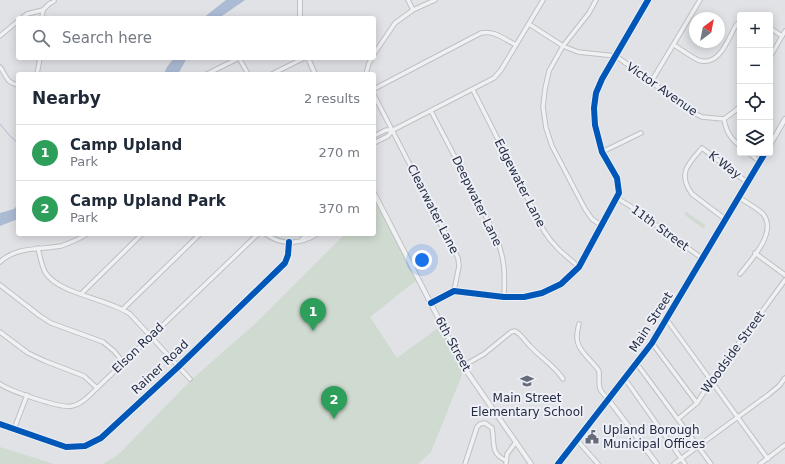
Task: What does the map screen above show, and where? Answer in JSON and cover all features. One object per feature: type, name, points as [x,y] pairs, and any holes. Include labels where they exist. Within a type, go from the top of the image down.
[{"type":"street","points":[[42,16],[43,10],[54,0]]},
{"type":"street","points":[[300,0],[300,16]]},
{"type":"street","points":[[408,0],[413,10]]},
{"type":"street","points":[[376,51],[395,23],[413,10],[435,0]]},
{"type":"street","points":[[376,135],[386,130],[392,130],[494,78],[501,70],[543,0]]},
{"type":"street","points":[[596,0],[589,13],[563,46],[549,71],[543,107],[546,128],[552,146],[585,209],[592,219],[602,226]]},
{"type":"street","points":[[430,303],[454,291],[504,297],[524,297],[542,293],[560,284],[579,267],[619,193],[617,178],[602,152],[595,125],[594,108],[596,93],[602,79],[648,0]]},
{"type":"street","points":[[651,82],[700,0]]},
{"type":"street","points":[[24,16],[43,10]]},
{"type":"street","points":[[0,36],[16,23]]},
{"type":"street","name":"Victor Avenue","points":[[529,24],[563,46],[578,52],[616,56],[692,112],[702,117],[724,119]]},
{"type":"street","points":[[674,45],[698,60],[706,62],[714,60],[720,54],[737,24]]},
{"type":"street","points":[[773,30],[782,36]]},
{"type":"street","points":[[773,52],[785,31]]},
{"type":"street","points":[[376,88],[481,33],[488,32],[495,34],[516,46]]},
{"type":"street","points":[[38,72],[40,60]]},
{"type":"street","points":[[211,72],[235,60]]},
{"type":"street","points":[[240,60],[247,72]]},
{"type":"street","points":[[276,72],[300,60]]},
{"type":"street","points":[[309,60],[314,72]]},
{"type":"street","points":[[367,72],[371,60]]},
{"type":"street","points":[[0,67],[8,81],[16,84]]},
{"type":"street","name":"Edgewater Lane","points":[[473,90],[544,231],[559,250],[579,267]]},
{"type":"street","name":"Clearwater Lane","points":[[376,99],[458,258],[459,266],[454,291]]},
{"type":"street","points":[[737,109],[724,119],[729,136],[737,143]]},
{"type":"street","name":"Deepwater Lane","points":[[432,110],[496,236],[502,251],[505,274],[504,297]]},
{"type":"street","points":[[773,140],[785,119]]},
{"type":"street","points":[[376,141],[388,136],[392,130]]},
{"type":"street","points":[[602,152],[641,133]]},
{"type":"street","name":"K Way","points":[[725,219],[692,194],[685,181],[684,174],[687,167],[702,148],[748,182]]},
{"type":"street","points":[[753,156],[760,162]]},
{"type":"street","name":"Main Street","points":[[558,464],[652,343],[703,259],[725,219],[740,198],[763,156]]},
{"type":"street","name":"6th Street","points":[[376,196],[463,366],[531,464]]},
{"type":"street","name":"11th Street","points":[[616,198],[630,206],[703,259]]},
{"type":"street","points":[[740,198],[763,215],[767,222],[768,232],[765,239],[740,274]]},
{"type":"street","points":[[0,262],[13,253],[23,250],[62,245],[80,239],[84,236]]},
{"type":"street","points":[[81,294],[140,236]]},
{"type":"street","points":[[123,309],[198,236]]},
{"type":"street","name":"Elson Road","points":[[0,384],[27,395],[64,407],[79,403],[97,388],[256,236]]},
{"type":"street","points":[[269,236],[281,242],[299,241],[309,239],[314,236]]},
{"type":"street","points":[[299,241],[306,236]]},
{"type":"street","name":"Rainer Road","points":[[0,424],[66,447],[79,447],[91,444],[101,438],[178,367],[285,263],[288,256],[289,242]]},
{"type":"street","points":[[38,248],[41,263],[45,272],[50,278],[59,284],[81,294],[123,309],[130,314],[190,380]]},
{"type":"street","points":[[755,254],[785,275]]},
{"type":"street","name":"Woodside Street","points":[[678,419],[697,403],[711,381],[785,280]]},
{"type":"street","points":[[0,285],[51,323],[103,342],[114,351],[123,362]]},
{"type":"street","points":[[666,320],[768,459]]},
{"type":"street","points":[[579,324],[576,337],[583,353],[599,371],[598,386],[600,390],[657,464]]},
{"type":"street","points":[[463,366],[484,354],[511,332],[515,331],[519,333],[530,346],[559,373],[563,380]]},
{"type":"street","points":[[1,334],[28,353],[84,376],[97,388]]},
{"type":"street","points":[[652,343],[697,403]]},
{"type":"street","points":[[637,364],[711,464]]},
{"type":"street","points":[[674,464],[768,395],[779,386],[785,378]]},
{"type":"street","points":[[625,379],[685,464]]},
{"type":"street","points":[[14,429],[27,395]]},
{"type":"street","points":[[465,464],[477,427],[480,424],[485,423],[492,428],[495,453],[506,462],[507,454],[516,442]]},
{"type":"street","points":[[577,440],[598,464]]},
{"type":"street","points":[[760,464],[785,445]]},
{"type":"shaded area","points":[[379,202],[418,279],[370,317],[397,358],[442,325],[464,370],[431,452],[418,464],[103,464],[118,455],[190,381],[256,323],[343,236],[376,236],[376,205]]},
{"type":"shaded area","points":[[686,212],[705,225],[704,229],[686,216]]},
{"type":"shaded area","points":[[0,447],[54,464],[0,464]]},
{"type":"water","points":[[226,0],[245,0],[222,16],[206,16]]},
{"type":"water","points":[[172,60],[186,60],[179,72],[165,72]]},
{"type":"water","points":[[16,206],[16,220],[0,226],[0,213],[14,209]]},
{"type":"waterway","points":[[0,124],[16,141]]},
{"type":"cycle path","points":[[431,303],[454,291],[504,297],[524,297],[542,293],[561,284],[579,267],[619,193],[617,178],[602,152],[595,125],[594,108],[596,93],[602,79],[648,0]]},
{"type":"cycle path","points":[[558,464],[652,343],[763,156]]},
{"type":"cycle path","points":[[0,424],[66,447],[85,446],[101,438],[178,367],[285,263],[288,255],[289,242]]},
{"type":"place","name":"Camp Upland","points":[[313,331]]},
{"type":"place","name":"Main Street Elementary School","points":[[527,381]]},
{"type":"place","name":"Camp Upland Park","points":[[334,419]]},
{"type":"place","name":"Upland Borough Municipal Offices","points":[[592,437]]}]
